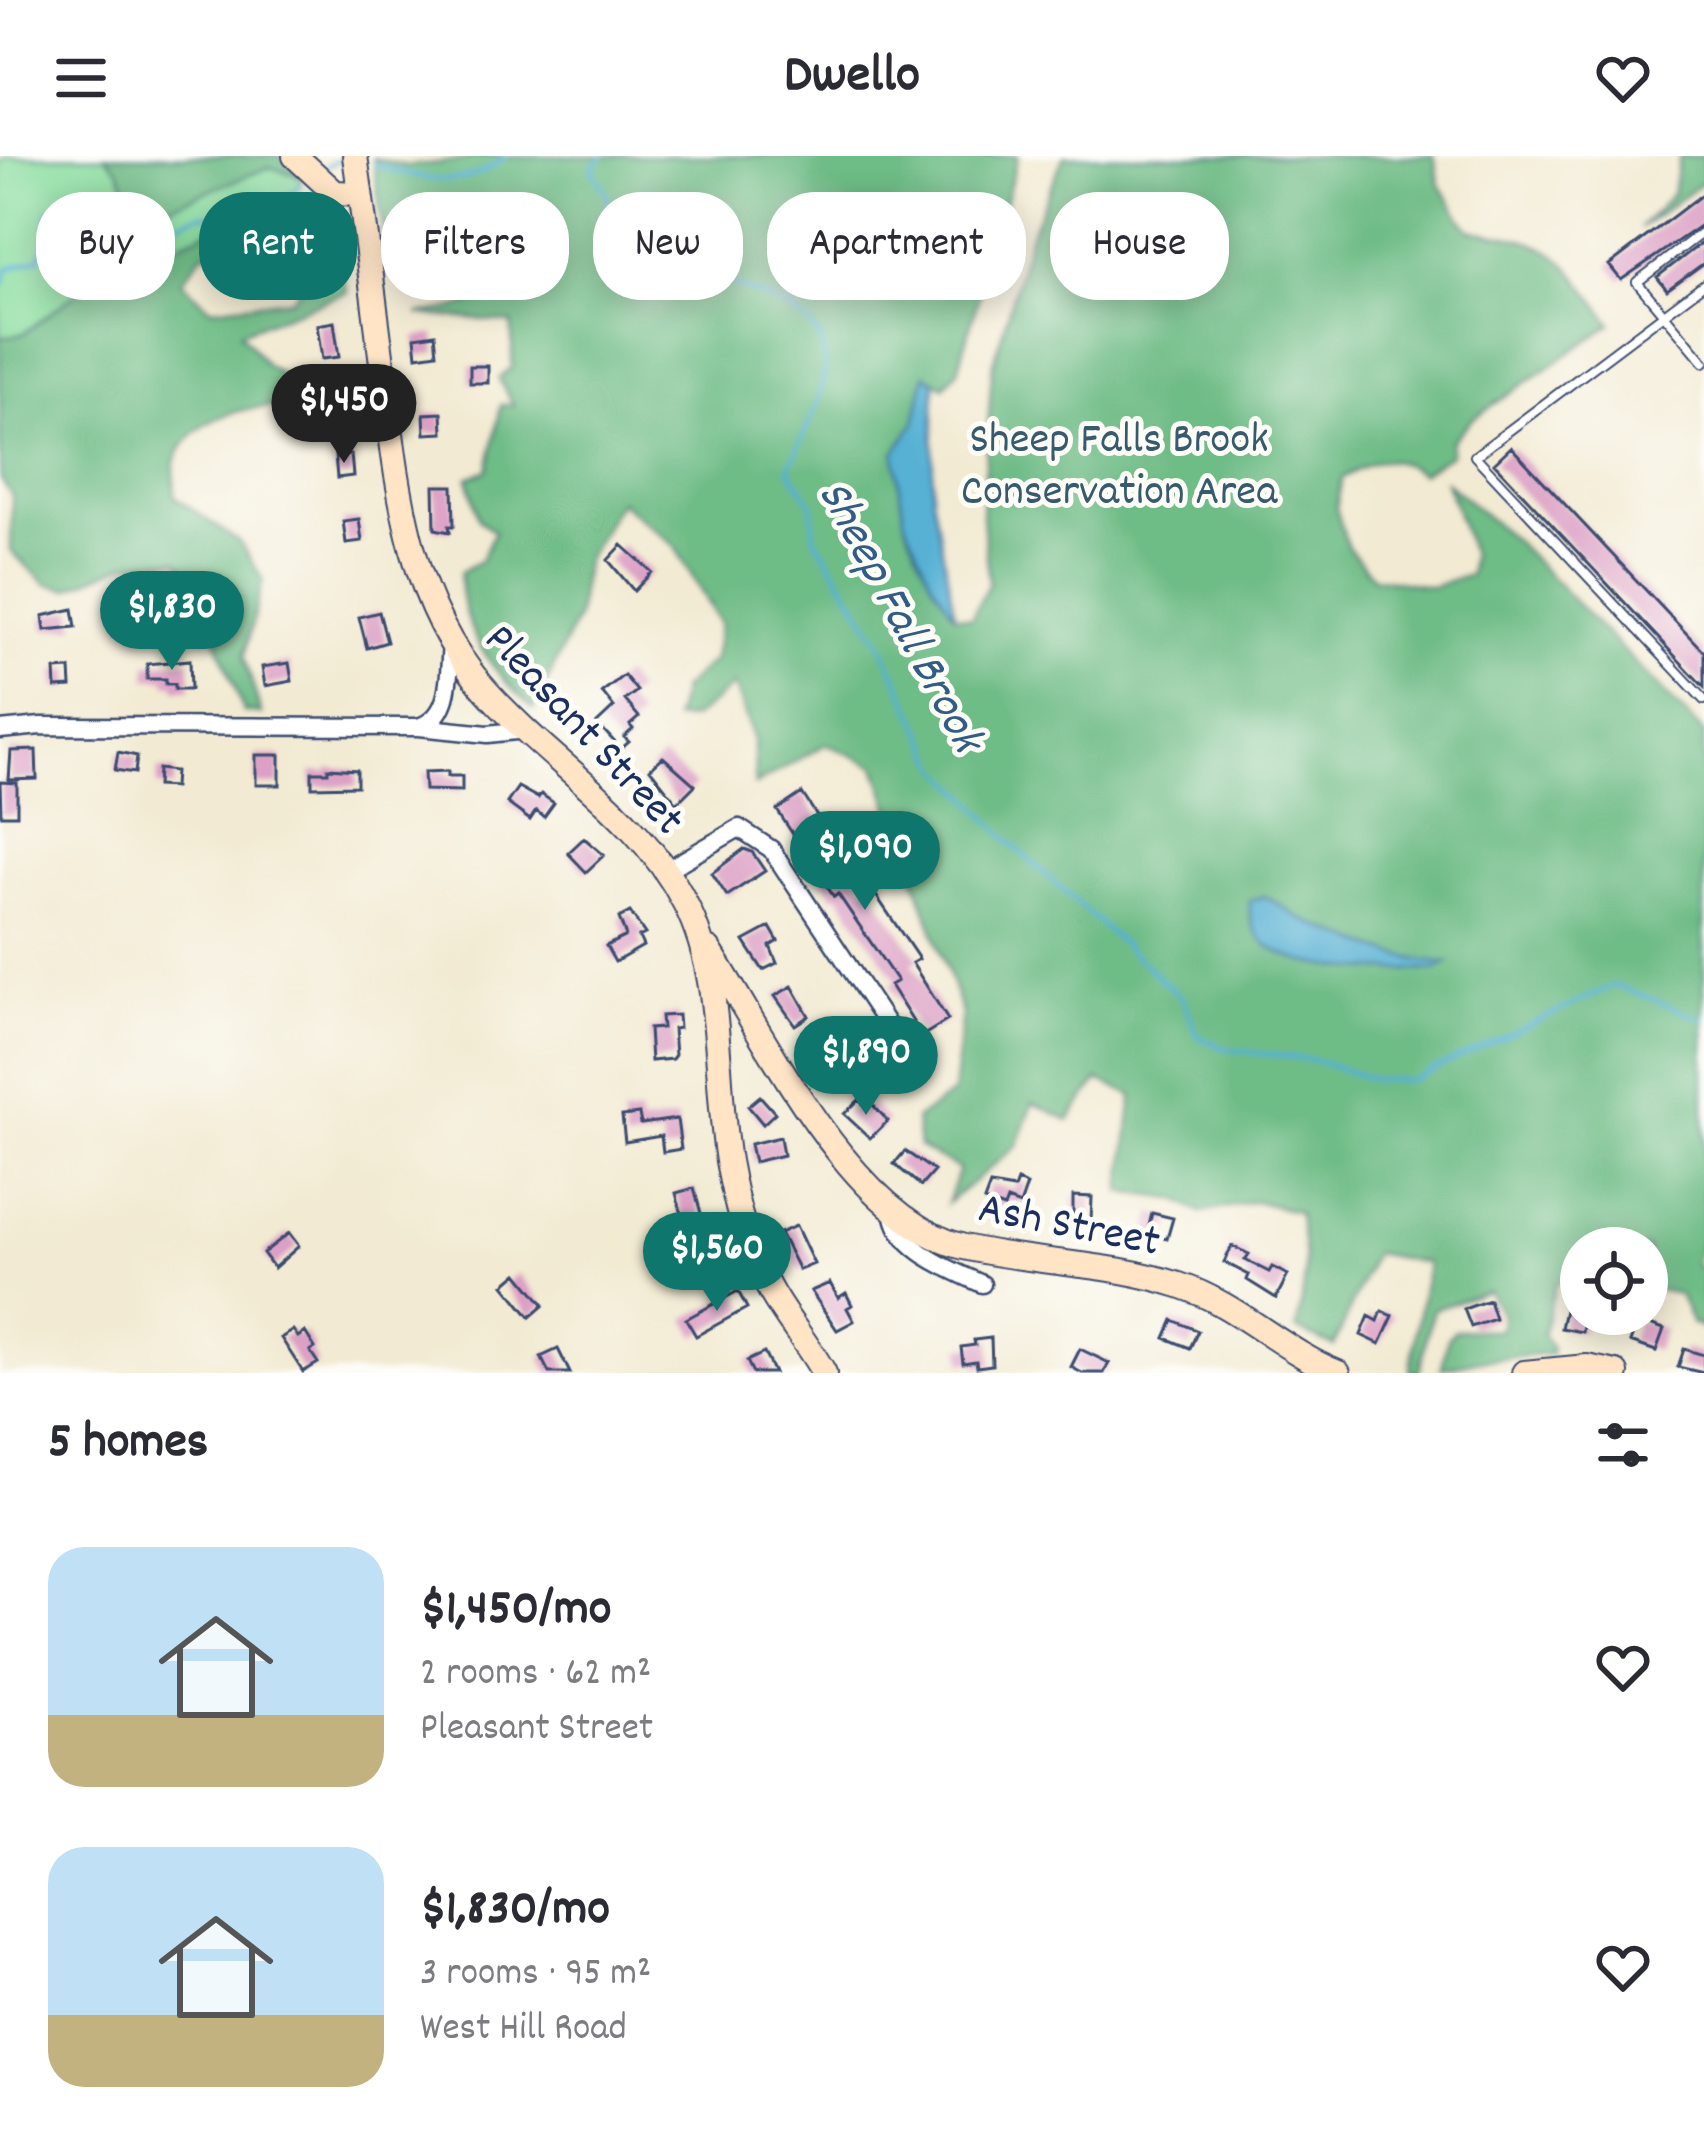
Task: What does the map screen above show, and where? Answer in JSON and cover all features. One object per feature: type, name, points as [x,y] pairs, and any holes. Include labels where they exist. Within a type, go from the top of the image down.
[{"type":"street","points":[[295,156],[334,193],[359,194]]},
{"type":"street","name":"Pleasant Street","points":[[356,156],[404,518],[427,596],[451,643],[481,685],[621,815],[684,901],[699,935],[728,1162],[744,1228],[768,1287],[824,1373]]},
{"type":"street","points":[[418,727],[429,724],[443,705],[451,643]]},
{"type":"street","points":[[3,725],[418,727],[488,734],[526,730]]},
{"type":"street","points":[[664,872],[739,828],[770,849],[918,1071]]},
{"type":"street","name":"Ash Street","points":[[699,935],[810,1112],[893,1210],[960,1246],[1120,1268],[1184,1287],[1338,1373]]},
{"type":"street","points":[[715,1035],[757,1027]]},
{"type":"street","points":[[893,1210],[899,1233],[915,1247],[982,1284]]},
{"type":"street","points":[[1524,1373],[1587,1367],[1616,1373]]},
{"type":"lane","points":[[1703,358],[1637,282],[1704,231]]},
{"type":"lane","points":[[1704,284],[1475,456],[1704,700]]},
{"type":"green space","points":[[8,156],[105,156],[119,170],[128,192],[36,192],[36,300],[68,300],[23,334],[0,338],[0,161]]},
{"type":"green space","points":[[105,156],[280,156],[302,177],[270,167],[175,204],[175,192],[128,192],[119,170]]},
{"type":"green space","name":"Sheep Falls Brook Conservation Area","points":[[472,156],[1018,156],[1008,192],[767,192],[767,300],[978,300],[958,370],[944,386],[925,375],[915,423],[895,453],[903,512],[914,546],[955,615],[971,618],[989,583],[982,515],[992,370],[1011,300],[1026,300],[1026,246],[1064,156],[1434,156],[1440,185],[1469,230],[1521,239],[1568,266],[1612,324],[1471,420],[1451,442],[1451,454],[1421,473],[1389,460],[1342,478],[1336,508],[1347,546],[1373,577],[1432,587],[1469,575],[1471,554],[1446,482],[1516,542],[1704,733],[1704,1237],[1695,1264],[1704,1271],[1704,1329],[1692,1324],[1679,1294],[1668,1292],[1668,1227],[1560,1227],[1560,1283],[1556,1283],[1542,1335],[1551,1354],[1442,1368],[1448,1337],[1455,1330],[1500,1330],[1501,1313],[1488,1291],[1433,1309],[1419,1372],[1410,1371],[1427,1263],[1374,1253],[1334,1346],[1296,1329],[1305,1271],[1298,1212],[1255,1201],[1201,1213],[1176,1199],[1122,1192],[1133,1095],[1098,1080],[1069,1120],[1033,1103],[1017,1146],[947,1203],[959,1169],[919,1147],[916,1119],[953,1093],[962,1013],[876,766],[826,744],[755,785],[754,740],[734,685],[694,718],[674,719],[682,689],[714,659],[720,624],[674,545],[619,501],[585,561],[577,617],[534,709],[493,665],[472,631],[461,592],[461,572],[481,560],[494,532],[479,519],[468,478],[488,470],[501,405],[513,405],[499,379],[512,367],[512,323],[418,314],[477,300],[569,300],[569,192],[381,192],[381,216],[373,158],[407,166]]},
{"type":"green space","points":[[1680,156],[1704,156],[1704,181],[1640,228],[1672,194]]},
{"type":"green space","points":[[271,167],[302,177],[296,192],[199,192],[199,235],[175,245],[175,192],[219,185]]},
{"type":"green space","points":[[199,235],[199,258],[182,282],[211,308],[326,300],[240,332],[265,364],[308,392],[302,406],[248,409],[213,421],[185,443],[175,463],[175,497],[240,543],[263,580],[244,656],[261,714],[244,712],[197,588],[178,560],[128,563],[68,589],[46,584],[11,551],[12,496],[0,478],[0,338],[23,334],[68,300],[175,300],[175,245]]},
{"type":"water","points":[[925,374],[935,383],[932,496],[955,615],[932,582],[904,518],[895,453],[915,423]]},
{"type":"water","points":[[1263,896],[1355,941],[1414,959],[1447,963],[1436,970],[1353,969],[1292,958],[1268,945],[1253,927],[1250,901]]},
{"type":"building","points":[[1704,193],[1704,223],[1621,280],[1609,265]]},
{"type":"building","points":[[1704,241],[1704,263],[1667,290],[1657,277]]},
{"type":"building","points":[[334,322],[339,357],[322,359],[317,325]]},
{"type":"building","points":[[435,334],[437,353],[417,356],[415,337]]},
{"type":"building","points":[[470,366],[488,366],[488,383],[470,383]]},
{"type":"building","points":[[342,388],[344,410],[329,411],[325,389]]},
{"type":"building","points":[[442,413],[443,433],[425,434],[424,414]]},
{"type":"building","points":[[1511,447],[1704,652],[1704,687],[1494,463]]},
{"type":"building","points":[[351,454],[353,476],[337,478],[335,455]]},
{"type":"building","points":[[434,486],[453,486],[454,526],[449,526],[450,532],[435,529]]},
{"type":"building","points":[[359,519],[362,541],[346,543],[343,521]]},
{"type":"building","points":[[622,545],[652,572],[634,591],[608,560]]},
{"type":"building","points":[[73,609],[76,627],[45,630],[43,616]]},
{"type":"building","points":[[379,612],[387,642],[367,648],[359,617]]},
{"type":"building","points":[[190,660],[191,689],[175,689],[166,679],[147,679],[147,664]]},
{"type":"building","points":[[289,663],[292,681],[265,686],[262,667]]},
{"type":"building","points":[[70,669],[71,687],[56,688],[55,670]]},
{"type":"building","points":[[624,675],[637,691],[625,700],[639,717],[630,725],[633,729],[624,737],[629,742],[621,749],[597,723],[614,707],[602,692]]},
{"type":"building","points":[[36,750],[37,779],[9,780],[11,751]]},
{"type":"building","points":[[118,752],[137,756],[135,773],[115,770]]},
{"type":"building","points":[[256,755],[280,755],[280,785],[256,785]]},
{"type":"building","points":[[663,757],[695,785],[677,803],[650,769]]},
{"type":"building","points":[[328,768],[357,770],[357,786],[312,787],[312,772],[328,772]]},
{"type":"building","points":[[158,769],[175,771],[174,787],[157,786]]},
{"type":"building","points":[[448,771],[448,776],[462,776],[462,791],[425,790],[424,772]]},
{"type":"building","points":[[0,782],[17,783],[17,815],[1,815]]},
{"type":"building","points":[[518,787],[554,803],[544,817],[536,811],[530,820],[507,803]]},
{"type":"building","points":[[802,793],[864,888],[869,885],[919,959],[912,963],[948,1020],[922,1036],[890,985],[897,981],[777,810]]},
{"type":"building","points":[[584,838],[604,855],[586,872],[568,853]]},
{"type":"building","points":[[744,849],[752,852],[765,871],[727,896],[712,873]]},
{"type":"building","points":[[630,912],[645,934],[639,937],[643,946],[615,962],[606,946],[626,936],[619,918]]},
{"type":"building","points":[[770,927],[778,941],[770,946],[777,963],[763,970],[744,941]]},
{"type":"building","points":[[792,986],[809,1016],[795,1025],[775,996]]},
{"type":"building","points":[[678,1015],[679,1028],[673,1029],[675,1055],[651,1061],[649,1029],[662,1028],[661,1016]]},
{"type":"building","points":[[819,1040],[839,1067],[823,1077],[807,1047]]},
{"type":"building","points":[[760,1096],[775,1113],[763,1124],[748,1106]]},
{"type":"building","points":[[859,1100],[866,1107],[871,1103],[888,1121],[870,1138],[844,1114]]},
{"type":"building","points":[[639,1114],[641,1124],[677,1119],[681,1149],[663,1152],[661,1136],[625,1142],[622,1116]]},
{"type":"building","points":[[780,1137],[783,1155],[754,1162],[750,1144]]},
{"type":"building","points":[[905,1151],[934,1171],[921,1186],[894,1164]]},
{"type":"building","points":[[1017,1181],[1027,1185],[1020,1205],[1007,1200],[1004,1208],[984,1201],[990,1185],[1014,1189]]},
{"type":"building","points":[[694,1188],[702,1217],[684,1222],[676,1193]]},
{"type":"building","points":[[1073,1196],[1092,1197],[1091,1222],[1073,1222]]},
{"type":"building","points":[[1152,1213],[1173,1218],[1167,1239],[1147,1234]]},
{"type":"building","points":[[672,1226],[680,1259],[670,1261],[662,1229]]},
{"type":"building","points":[[796,1226],[814,1264],[799,1270],[780,1233]]},
{"type":"building","points":[[289,1233],[299,1246],[274,1268],[263,1253]]},
{"type":"building","points":[[1232,1246],[1249,1254],[1245,1260],[1288,1275],[1276,1298],[1224,1262]]},
{"type":"building","points":[[518,1273],[544,1305],[530,1317],[504,1285]]},
{"type":"building","points":[[830,1283],[838,1298],[846,1293],[852,1305],[847,1308],[854,1321],[837,1330],[811,1291]]},
{"type":"building","points":[[738,1291],[747,1308],[696,1336],[686,1319]]},
{"type":"building","points":[[1489,1300],[1495,1319],[1471,1327],[1464,1309]]},
{"type":"building","points":[[1382,1311],[1393,1316],[1380,1344],[1361,1335],[1369,1316],[1378,1321]]},
{"type":"building","points":[[1173,1320],[1198,1331],[1190,1348],[1165,1338]]},
{"type":"building","points":[[293,1330],[298,1337],[305,1332],[315,1348],[310,1351],[318,1363],[303,1372],[281,1338]]},
{"type":"building","points":[[1633,1335],[1662,1335],[1656,1351],[1630,1342]]},
{"type":"building","points":[[991,1338],[992,1365],[963,1363],[961,1347]]},
{"type":"building","points":[[558,1349],[570,1373],[549,1373],[541,1357]]},
{"type":"building","points":[[1080,1349],[1109,1363],[1104,1373],[1082,1373],[1071,1367]]},
{"type":"building","points":[[1684,1349],[1704,1355],[1704,1373],[1678,1367]]},
{"type":"building","points":[[764,1353],[774,1373],[753,1373],[747,1361]]},
{"type":"waterway","points":[[374,164],[443,180],[476,175],[506,156]]},
{"type":"waterway","name":"Sheep Fall Brook","points":[[603,156],[592,169],[606,192],[610,220],[656,254],[776,302],[813,328],[822,345],[823,377],[789,469],[812,504],[814,536],[879,640],[939,766],[1012,844],[1182,998],[1198,1036],[1226,1049],[1313,1060],[1375,1080],[1411,1080],[1615,985],[1704,1019]]},
{"type":"waterway","points":[[327,166],[340,160]]},
{"type":"waterway","points":[[0,284],[7,269],[40,258],[48,234],[48,212],[59,209],[72,214],[85,205],[99,207],[113,221],[112,234],[122,244],[199,215],[266,215],[301,185]]}]
